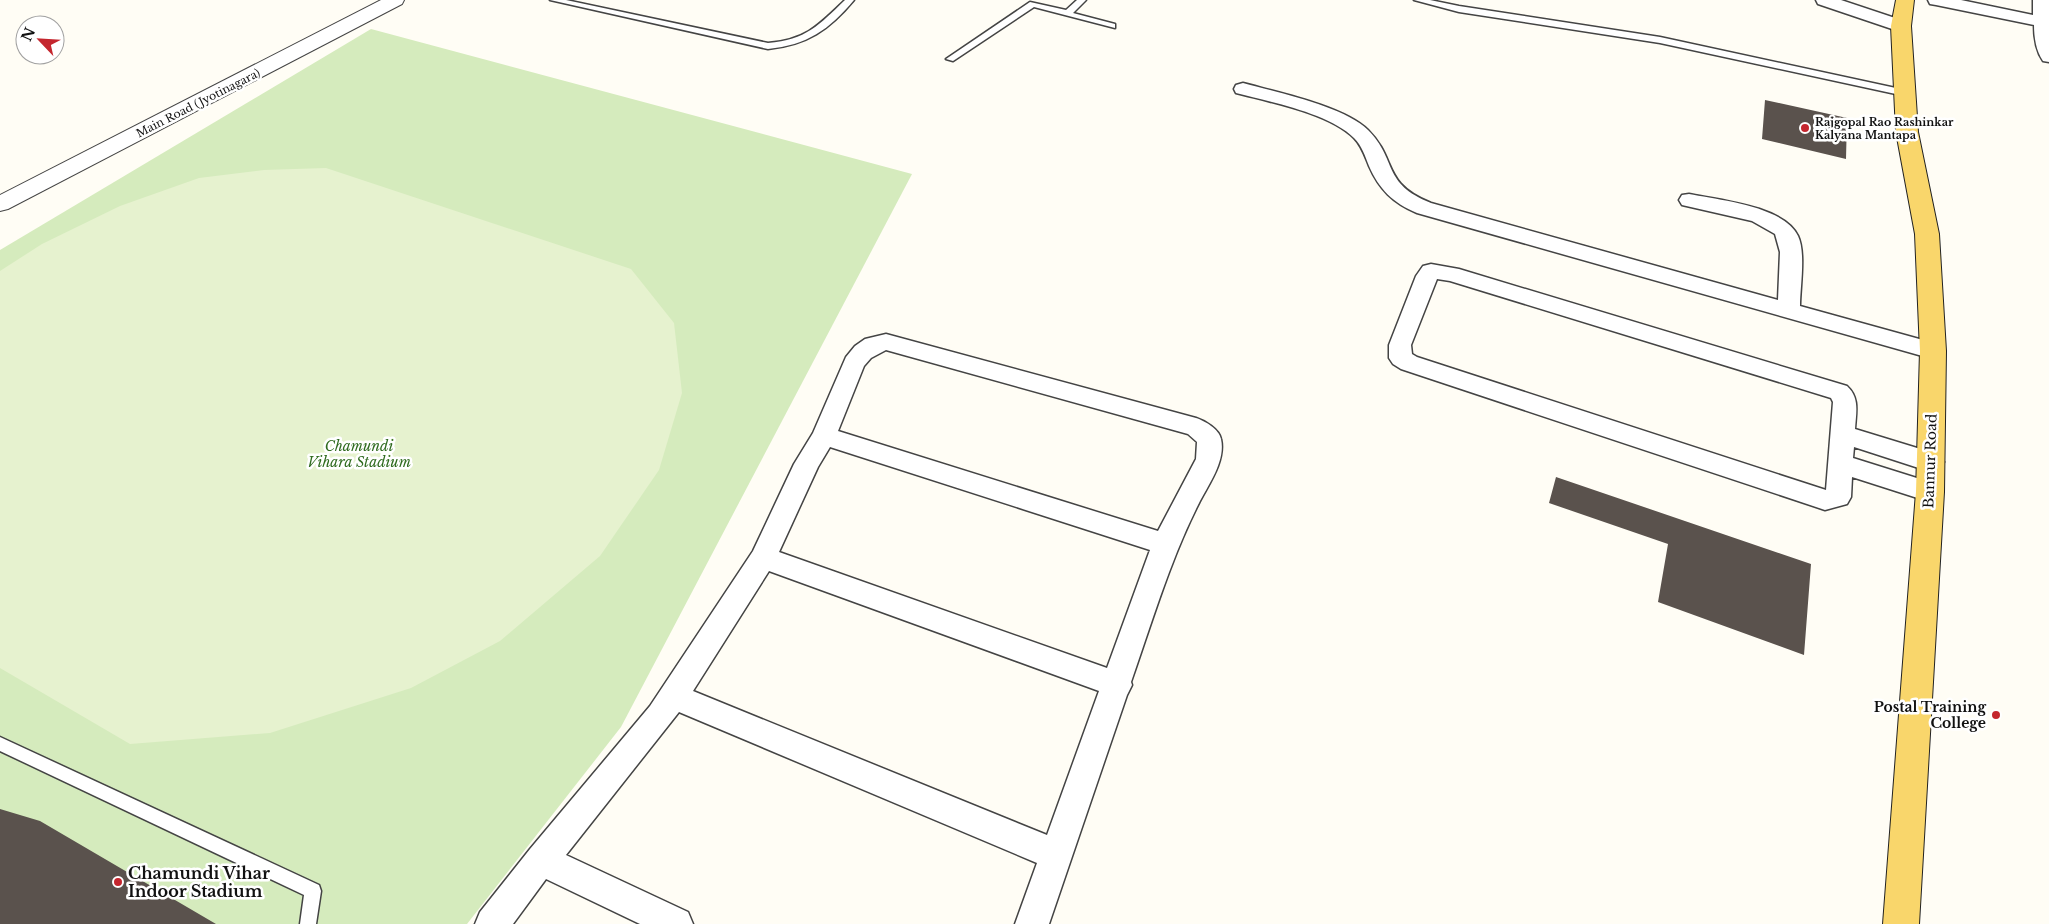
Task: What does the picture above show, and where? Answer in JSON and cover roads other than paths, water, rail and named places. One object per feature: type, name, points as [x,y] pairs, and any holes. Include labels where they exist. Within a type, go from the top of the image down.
[{"type":"main road","name":"Bannur Road","points":[[1901,924],[1930,492],[1933,351],[1927,234],[1907,132],[1903,13]]},
{"type":"street","name":"Main Road (Jyotinagara)","points":[[0,204],[395,0]]},
{"type":"street","points":[[1824,0],[1903,13]]},
{"type":"street","points":[[1936,0],[2046,23]]},
{"type":"street","points":[[2041,0],[2046,23],[2044,38],[2049,57]]},
{"type":"street","points":[[1243,90],[1292,103],[1344,123],[1360,132],[1371,145],[1391,187],[1406,200],[1424,208],[1933,351]]},
{"type":"street","points":[[1689,200],[1754,216],[1780,227],[1788,236],[1789,310]]},
{"type":"street","points":[[1440,271],[1839,392],[1844,397],[1845,402],[1842,434],[1838,497],[1825,500],[1409,363],[1401,358],[1400,345],[1427,276],[1431,272],[1440,271]]},
{"type":"street","points":[[492,924],[541,860],[660,716],[762,558],[807,464],[824,436],[854,363],[863,352],[873,345],[886,342],[1196,427],[1209,439],[1208,459],[1165,544],[1118,684],[1055,854],[1032,924]]},
{"type":"street","points":[[1842,434],[1931,462]]},
{"type":"street","points":[[824,436],[1165,544]]},
{"type":"street","points":[[1840,463],[1930,492]]},
{"type":"street","points":[[762,558],[1118,684]]},
{"type":"street","points":[[672,696],[1055,854]]},
{"type":"street","points":[[541,860],[676,924]]},
{"type":"lane","points":[[557,0],[768,46],[798,43],[812,36],[850,0]]},
{"type":"lane","points":[[1068,13],[1082,0]]},
{"type":"lane","points":[[1418,0],[1459,9],[1660,40],[1905,93]]},
{"type":"lane","points":[[950,59],[1031,5],[1039,4],[1112,26]]},
{"type":"lane","points":[[0,744],[313,891],[308,924]]},
{"type":"place","name":"Rajgopal Rao Rashinkar Kalyana Mantapa","points":[[1805,128]]},
{"type":"place","name":"Postal Training College","points":[[1996,715]]},
{"type":"place","name":"Chamundi Vihar Indoor Stadium","points":[[118,882]]},
{"type":"park label","name":"Chamundi Vihara Stadium","points":[[359,454]]}]
